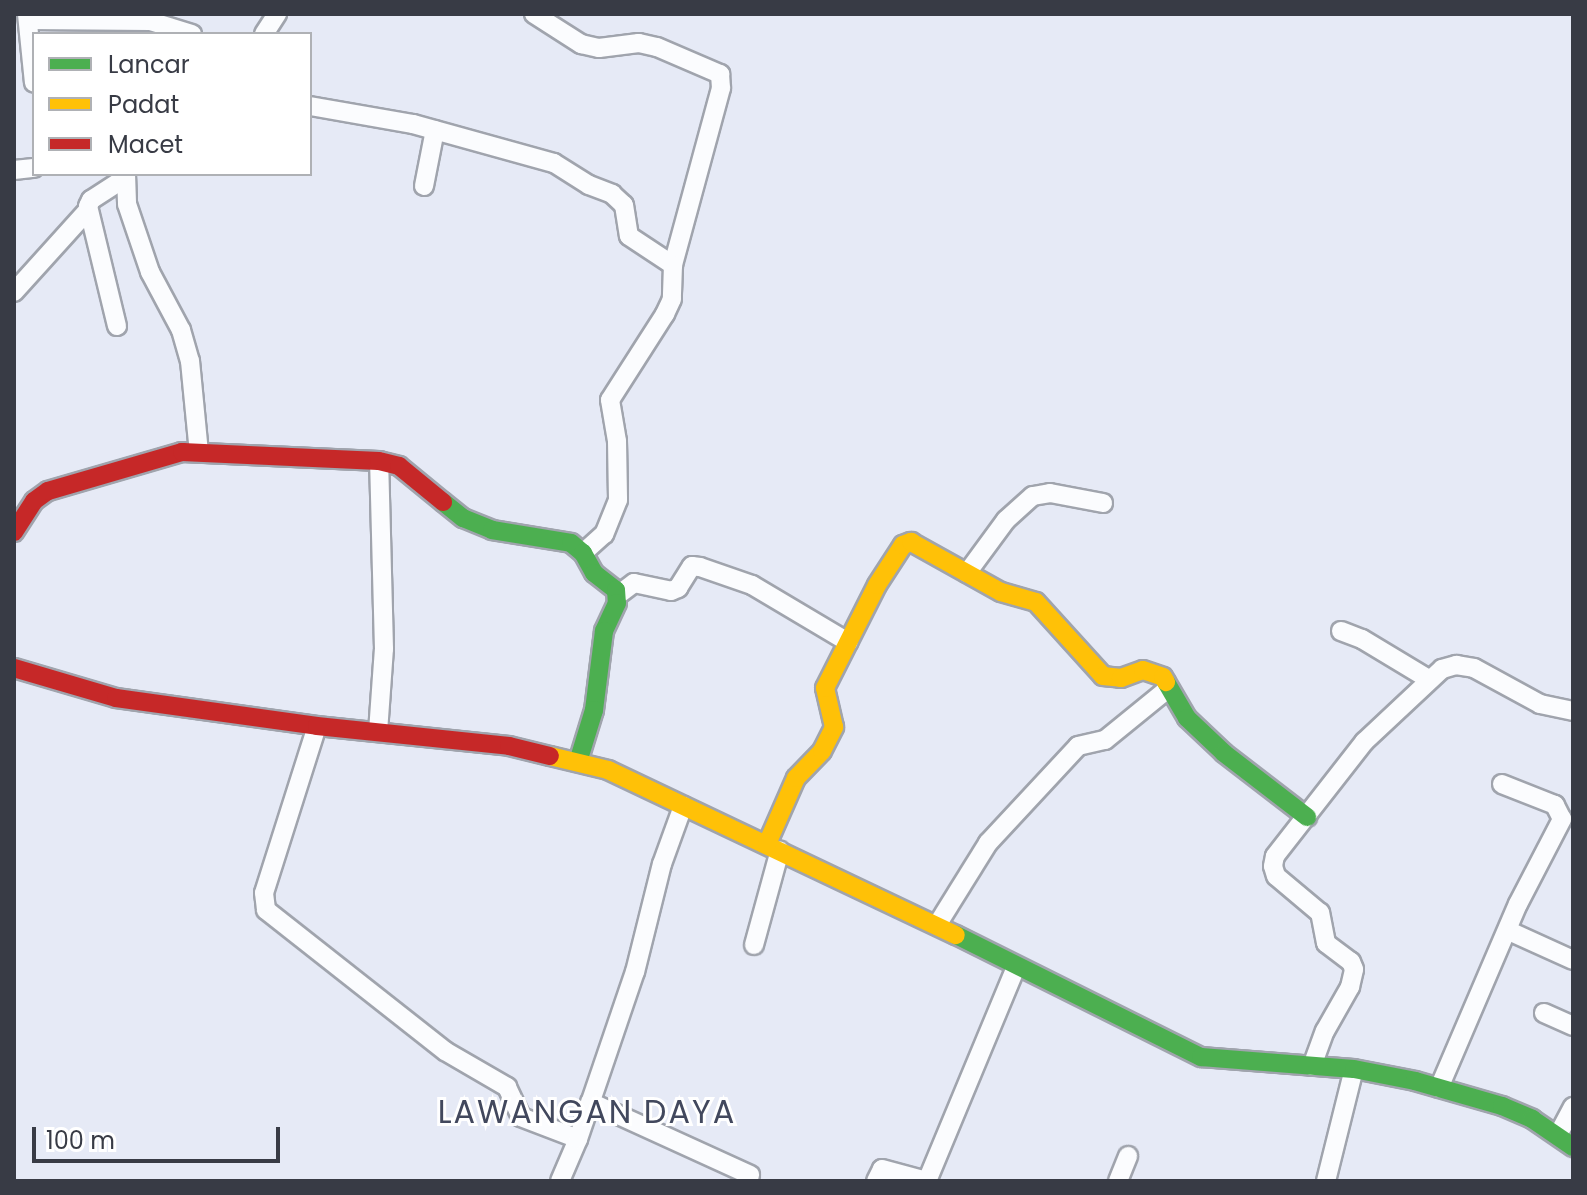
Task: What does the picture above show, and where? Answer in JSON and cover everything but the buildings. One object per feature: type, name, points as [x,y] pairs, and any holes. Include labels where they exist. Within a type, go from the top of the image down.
[{"type":"street","points":[[265,32],[277,14]]},
{"type":"street","points":[[534,14],[581,44],[599,48],[639,43],[657,47],[720,74],[721,88],[673,265],[672,299],[610,400],[617,441],[618,500],[604,534],[583,553]]},
{"type":"street","points":[[32,78],[22,52],[27,17],[150,21],[186,32]]},
{"type":"street","points":[[312,106],[435,130],[554,163],[589,185],[612,194],[624,205],[629,236],[673,265]]},
{"type":"street","points":[[424,186],[435,130]]},
{"type":"street","points":[[14,292],[88,210],[91,200],[125,176]]},
{"type":"street","points":[[125,176],[127,204],[150,272],[181,330],[190,361],[199,452]]},
{"type":"street","points":[[88,210],[117,326]]},
{"type":"street","points":[[14,532],[34,501],[48,491],[182,452],[379,461],[411,474],[463,518],[492,530],[571,543],[583,553],[594,573],[618,595]]},
{"type":"street","points":[[378,732],[384,649],[379,461]]},
{"type":"street","points":[[967,573],[1006,520],[1033,496],[1050,493],[1103,503]]},
{"type":"street","points":[[754,945],[774,847],[796,778],[822,751],[834,727],[825,688],[877,585],[903,545],[918,544],[1001,592],[1036,602],[1103,676],[1121,678],[1143,670],[1163,677],[1187,718],[1224,753],[1307,817]]},
{"type":"street","points":[[578,762],[594,710],[604,631],[618,595],[634,583],[671,591],[678,588],[692,566],[700,567],[752,585],[848,642]]},
{"type":"street","points":[[1341,631],[1362,639],[1430,680]]},
{"type":"street","points":[[1312,1066],[1325,1031],[1350,987],[1354,969],[1351,962],[1326,943],[1320,913],[1276,876],[1273,866],[1275,856],[1364,742],[1442,669],[1456,665],[1474,668],[1540,704],[1573,711]]},
{"type":"street","points":[[14,668],[116,698],[317,726],[509,746],[578,762],[635,780],[683,806],[937,925],[1201,1057],[1354,1069],[1439,1088],[1502,1106],[1566,1141],[1573,1107]]},
{"type":"street","points":[[937,925],[988,843],[1078,746],[1105,740],[1169,688]]},
{"type":"street","points":[[317,726],[264,893],[266,910],[445,1051],[507,1087],[521,1117],[578,1139]]},
{"type":"street","points":[[1439,1088],[1518,904],[1562,819],[1555,805],[1502,784]]},
{"type":"street","points":[[560,1181],[578,1139],[635,972],[662,864],[683,806]]},
{"type":"street","points":[[1509,931],[1573,960]]},
{"type":"street","points":[[876,1181],[882,1169],[927,1181],[1016,967]]},
{"type":"street","points":[[1544,1013],[1573,1026]]},
{"type":"street","points":[[1326,1181],[1354,1069]]},
{"type":"street","points":[[590,1102],[750,1175]]},
{"type":"street","points":[[1118,1181],[1128,1156]]},
{"type":"traffic: fast","points":[[443,502],[463,518],[492,530],[571,543],[583,553],[594,573],[616,590],[617,603],[604,631],[594,710],[578,762]]},
{"type":"traffic: fast","points":[[1166,682],[1187,718],[1224,753],[1307,817]]},
{"type":"traffic: fast","points":[[956,935],[1201,1057],[1354,1069],[1415,1081],[1502,1106],[1532,1119],[1573,1147]]},
{"type":"traffic: slow","points":[[767,844],[796,778],[822,751],[834,727],[825,688],[877,585],[903,545],[911,542],[1001,592],[1036,602],[1103,676],[1121,678],[1143,670],[1163,677],[1166,682]]},
{"type":"traffic: slow","points":[[550,756],[608,770],[956,935]]},
{"type":"traffic: jam","points":[[14,532],[34,501],[48,491],[182,452],[379,461],[399,466],[443,502]]},
{"type":"traffic: jam","points":[[14,668],[116,698],[317,726],[509,746],[550,756]]},
{"type":"district","name":"LAWANGAN DAYA","points":[[587,1112]]}]
